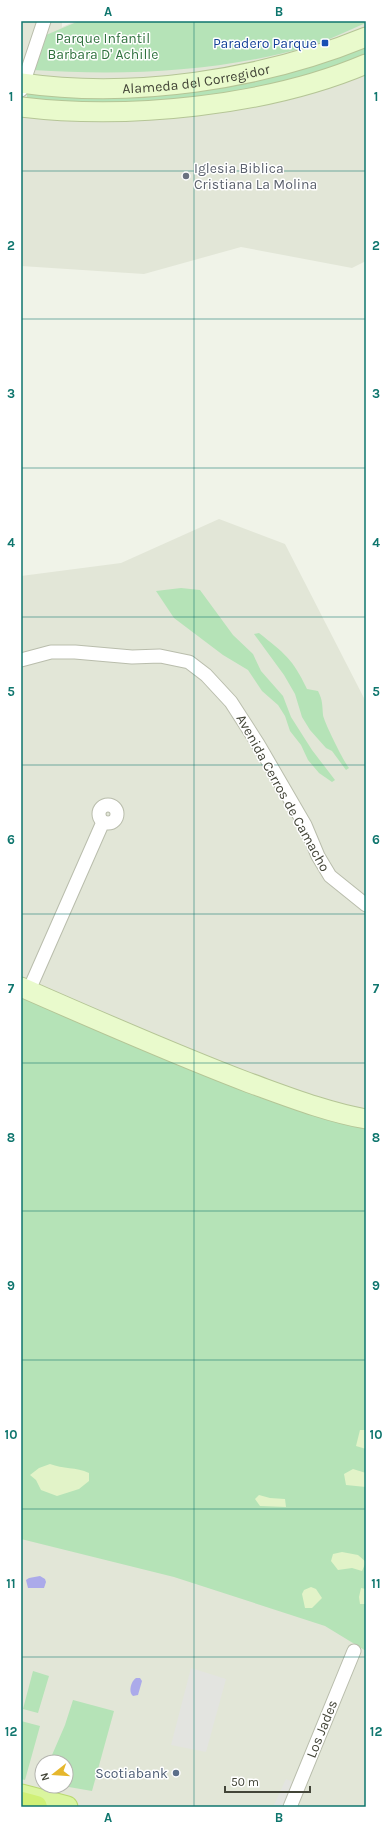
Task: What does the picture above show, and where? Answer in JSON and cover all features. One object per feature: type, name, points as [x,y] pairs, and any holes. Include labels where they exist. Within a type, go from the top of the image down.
[{"type":"highway","points":[[21,1803],[36,1807]]},
{"type":"main road","name":"Alameda del Corregidor","points":[[21,85],[119,88],[158,86],[220,78],[265,69],[318,55],[366,37]]},
{"type":"main road","name":"Alameda del Corregidor","points":[[21,107],[68,111],[113,111],[192,106],[290,89],[325,79],[366,64]]},
{"type":"main road","points":[[25,988],[185,1058],[278,1093],[366,1119]]},
{"type":"main road","points":[[21,1795],[67,1807]]},
{"type":"street","points":[[21,85],[44,21]]},
{"type":"street","name":"Avenida Cerros de Camacho","points":[[21,660],[51,652],[75,652],[125,656],[160,656],[189,662],[206,675],[235,708],[258,744],[305,825],[318,856],[330,876],[366,905]]},
{"type":"street","points":[[25,988],[43,959],[103,822]]},
{"type":"street","name":"Los Jades","points":[[290,1807],[354,1651]]},
{"type":"shaded area","points":[[21,21],[62,21],[62,27],[76,21],[366,21],[366,261],[352,268],[241,247],[144,274],[21,266]]},
{"type":"shaded area","points":[[219,519],[285,544],[366,702],[366,1807],[45,1807],[21,1802],[21,576],[121,563]]},
{"type":"shaded area","points":[[191,1668],[226,1679],[206,1752],[171,1745]]},
{"type":"shaded area","points":[[286,1779],[295,1783],[284,1807],[273,1807]]},
{"type":"green space","name":"Parque Infantil Barbara D' Achille","points":[[79,21],[366,21],[366,23],[307,47],[240,62],[205,67],[137,72],[68,72],[33,70],[46,35]]},
{"type":"green space","points":[[366,44],[366,57],[333,69],[247,91],[128,106],[29,101],[27,97],[27,92],[103,94]]},
{"type":"green space","points":[[181,588],[200,590],[233,635],[253,654],[261,671],[283,696],[291,717],[312,750],[335,780],[332,782],[319,773],[308,760],[301,745],[290,731],[285,716],[278,705],[262,691],[248,670],[223,655],[174,618],[156,591]]},
{"type":"green space","points":[[259,633],[287,657],[297,670],[307,689],[318,691],[322,700],[324,719],[334,742],[349,768],[346,770],[332,751],[326,748],[310,730],[302,717],[295,694],[284,675],[254,634]]},
{"type":"green space","points":[[21,995],[149,1052],[297,1110],[366,1129],[366,1651],[325,1626],[174,1577],[21,1539]]},
{"type":"green space","points":[[33,1671],[49,1676],[38,1713],[23,1709]]},
{"type":"green space","points":[[73,1700],[114,1711],[92,1791],[74,1788],[74,1754],[52,1754],[65,1725]]},
{"type":"green space","points":[[21,1721],[40,1726],[25,1780],[21,1779]]},
{"type":"sand","points":[[360,1430],[366,1430],[366,1449],[356,1446]]},
{"type":"sand","points":[[50,1464],[89,1473],[89,1481],[79,1489],[57,1496],[41,1490],[36,1480],[30,1475],[39,1468]]},
{"type":"sand","points":[[353,1469],[366,1473],[366,1487],[346,1485],[344,1474]]},
{"type":"sand","points":[[259,1495],[270,1498],[285,1499],[286,1507],[260,1506],[255,1499]]},
{"type":"sand","points":[[342,1552],[358,1555],[366,1562],[362,1571],[352,1568],[338,1570],[331,1561],[333,1554]]},
{"type":"sand","points":[[311,1587],[316,1589],[322,1598],[312,1608],[305,1608],[302,1594],[304,1590]]},
{"type":"sand","points":[[361,1588],[366,1589],[366,1604],[360,1604],[359,1597]]},
{"type":"water","points":[[40,1576],[45,1579],[46,1582],[44,1588],[28,1588],[26,1580]]},
{"type":"water","points":[[136,1678],[140,1678],[142,1681],[138,1695],[133,1696],[131,1694],[131,1687]]},
{"type":"place","name":"Paradero Parque","points":[[325,43]]},
{"type":"place","name":"Iglesia Biblica Cristiana La Molina","points":[[186,176]]},
{"type":"place","name":"Scotiabank","points":[[176,1773]]}]
